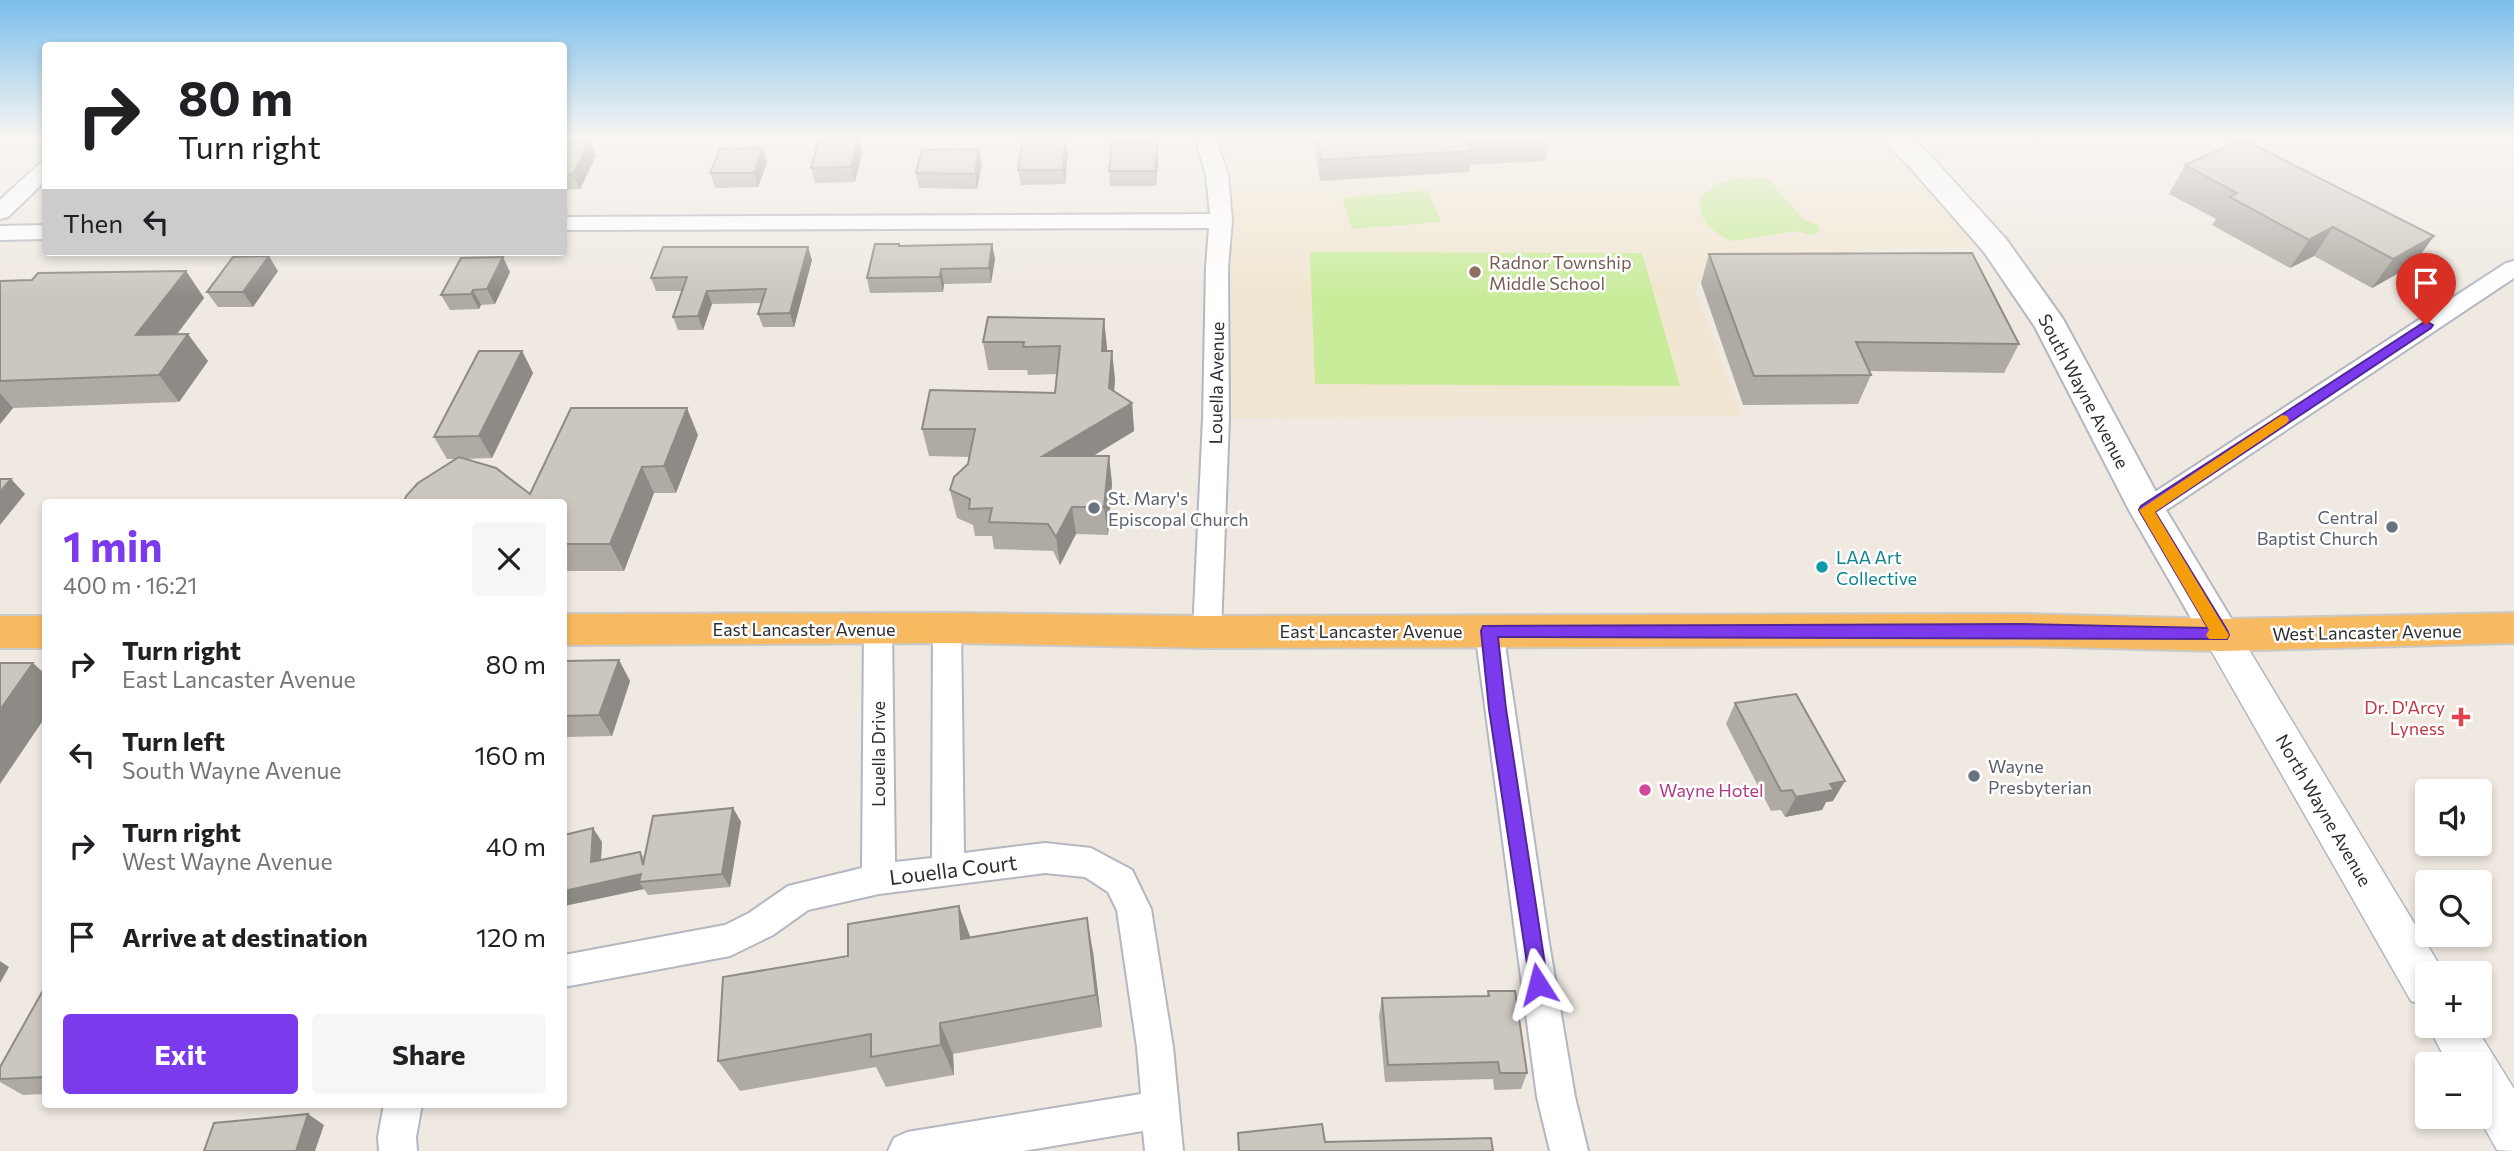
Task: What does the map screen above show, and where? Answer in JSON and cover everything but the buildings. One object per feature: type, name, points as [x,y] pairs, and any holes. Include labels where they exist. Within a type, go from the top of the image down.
[{"type":"highway","name":"West Lancaster Avenue","points":[[2221,635],[2514,628]]},
{"type":"highway","name":"East Lancaster Avenue","points":[[567,630],[2020,630],[2221,635]]},
{"type":"highway","points":[[0,632],[42,632]]},
{"type":"main road","name":"South Wayne Avenue","points":[[1945,190],[1995,246],[2051,326],[2147,510],[2221,635]]},
{"type":"street","points":[[0,212],[23,190]]},
{"type":"street","name":"Louella Avenue","points":[[1207,632],[1216,418],[1217,267],[1221,221],[1218,190]]},
{"type":"street","points":[[567,223],[1221,221]]},
{"type":"street","points":[[0,233],[42,232]]},
{"type":"street","points":[[2147,510],[2514,268]]},
{"type":"street","name":"Louella Drive","points":[[878,628],[878,879]]},
{"type":"street","points":[[947,628],[948,868]]},
{"type":"street","points":[[1489,631],[1532,943],[1556,1097],[1569,1151]]},
{"type":"street","name":"North Wayne Avenue","points":[[2221,635],[2415,966]]},
{"type":"street","name":"Louella Court","points":[[567,970],[730,940],[761,924],[800,897],[878,879],[948,868],[1045,858],[1091,863],[1120,881],[1134,909],[1155,1047],[1164,1151]]},
{"type":"street","points":[[2492,1095],[2514,1133]]},
{"type":"street","points":[[398,1151],[397,1137],[402,1108]]},
{"type":"street","points":[[907,1151],[1159,1110]]},
{"type":"shaded area","name":"Radnor Township Middle School","points":[[1217,190],[1945,190],[1995,246],[1863,250],[1702,277],[1695,291],[1742,416],[1216,418]]},
{"type":"green space","points":[[1428,190],[1441,222],[1352,229],[1342,198]]},
{"type":"green space","points":[[1710,190],[1777,190],[1804,220],[1818,225],[1819,232],[1810,235],[1798,231],[1731,241],[1715,232],[1705,222],[1700,212],[1700,202]]},
{"type":"green space","points":[[1310,252],[1642,253],[1680,386],[1315,384]]},
{"type":"slow traffic","points":[[2215,635],[2221,635],[2147,510],[2282,420]]},
{"type":"place","name":"Radnor Township Middle School","points":[[1475,272]]},
{"type":"place","name":"St. Mary's Episcopal Church","points":[[1094,508]]},
{"type":"place","name":"Central Baptist Church","points":[[2392,527]]},
{"type":"place","name":"LAA Art Collective","points":[[1822,567]]},
{"type":"place","name":"Dr. D'Arcy Lyness","points":[[2461,717]]},
{"type":"place","name":"Wayne Presbyterian","points":[[1974,776]]},
{"type":"place","name":"Wayne Hotel","points":[[1645,790]]},
{"type":"route","points":[[1538,984],[1489,631],[2020,630],[2221,635],[2147,510],[2426,325]]}]
